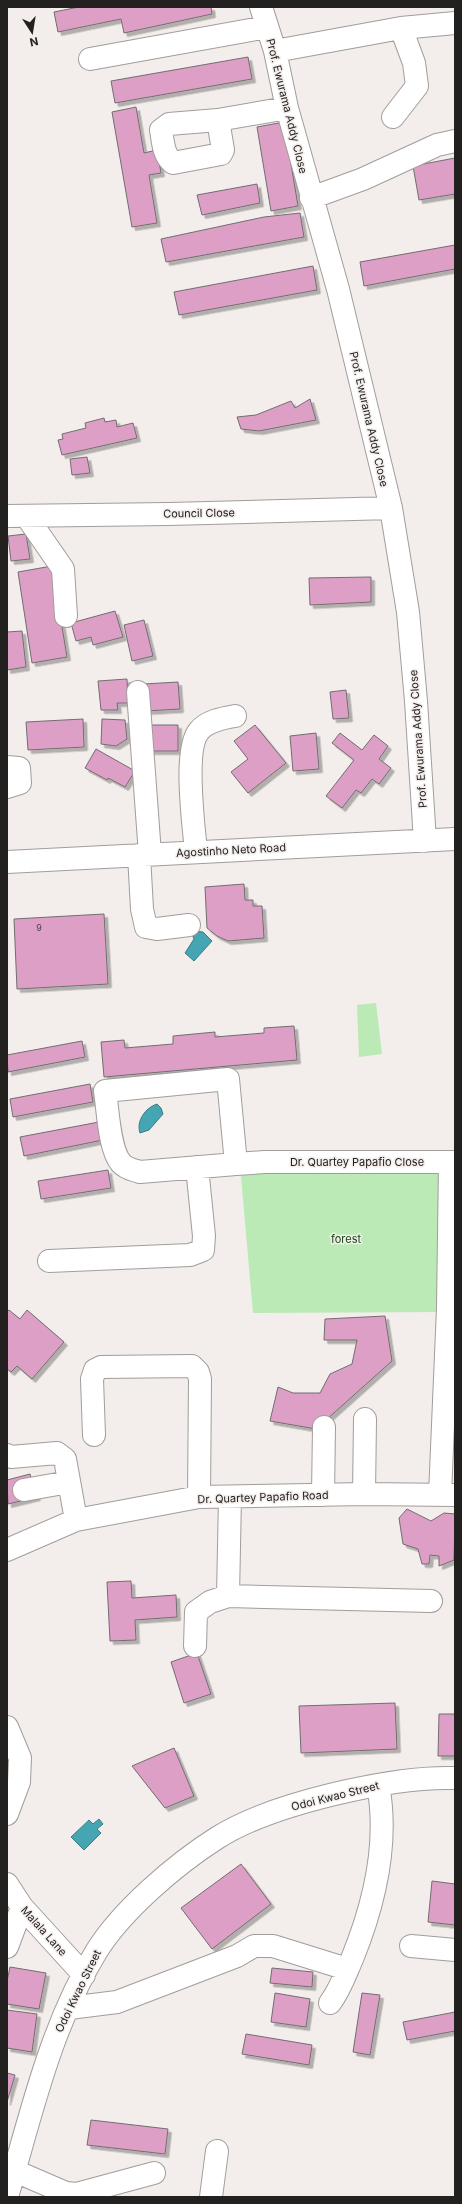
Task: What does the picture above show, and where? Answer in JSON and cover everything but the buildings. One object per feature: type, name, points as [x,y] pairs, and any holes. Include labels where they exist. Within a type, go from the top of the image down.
[{"type":"street","name":"Prof. Ewurama Addy Close","points":[[264,17],[275,51],[287,108],[311,198],[338,289],[391,508],[408,612],[416,701],[424,841]]},
{"type":"street","points":[[90,59],[264,17]]},
{"type":"street","points":[[275,51],[401,28],[455,23]]},
{"type":"street","points":[[393,117],[417,86],[414,63],[401,28]]},
{"type":"street","points":[[218,120],[287,108]]},
{"type":"street","points":[[311,198],[364,179],[436,145],[455,141]]},
{"type":"street","name":"Council Close","points":[[17,516],[391,508]]},
{"type":"street","points":[[17,516],[63,569],[66,616]]},
{"type":"street","points":[[138,692],[145,855],[142,909],[146,927],[158,929],[189,925]]},
{"type":"street","points":[[196,852],[190,776],[194,739],[199,730],[217,720],[235,716]]},
{"type":"street","points":[[7,767],[19,768],[20,783],[7,787]]},
{"type":"street","name":"Agostinho Neto Road","points":[[7,862],[455,839]]},
{"type":"street","name":"Dr. Quartey Papafio Close","points":[[236,1164],[228,1079],[106,1091],[114,1149],[121,1164],[128,1169],[140,1172],[265,1162],[452,1162],[452,1308],[448,1495]]},
{"type":"street","points":[[49,1261],[190,1255],[203,1250],[204,1236],[197,1167]]},
{"type":"street","points":[[94,1435],[92,1379],[95,1370],[101,1367],[192,1366],[198,1372],[200,1379],[199,1497]]},
{"type":"street","points":[[364,1494],[365,1419]]},
{"type":"street","points":[[323,1495],[324,1427]]},
{"type":"street","points":[[7,1455],[11,1457],[57,1453],[62,1455],[65,1459],[76,1520]]},
{"type":"street","points":[[24,1490],[69,1482]]},
{"type":"street","name":"Dr. Quartey Papafio Road","points":[[7,1550],[76,1520],[199,1497],[364,1494],[448,1495]]},
{"type":"street","points":[[228,1596],[230,1497]]},
{"type":"street","points":[[195,1646],[196,1612],[210,1602],[228,1596],[431,1601]]},
{"type":"street","points":[[7,1727],[20,1758],[19,1782],[7,1814]]},
{"type":"street","name":"Odoi Kwao Street","points":[[7,2197],[54,2041],[84,1975],[97,1951],[124,1917],[155,1886],[218,1838],[265,1815],[312,1800],[378,1785],[433,1777],[455,1778]]},
{"type":"street","points":[[330,2003],[337,1993],[362,1933],[375,1886],[381,1840],[382,1811],[378,1785]]},
{"type":"street","name":"Malala Lane","points":[[7,1884],[22,1907],[84,1975]]},
{"type":"street","points":[[7,1947],[22,1907]]},
{"type":"street","points":[[69,2008],[117,2002],[237,1956],[254,1946],[273,1946],[347,1969]]},
{"type":"street","points":[[411,1946],[455,1950]]},
{"type":"street","points":[[210,2197],[217,2151]]},
{"type":"street","points":[[15,2171],[66,2193],[76,2194],[154,2173]]},
{"type":"green space","points":[[376,1003],[382,1054],[359,1057],[357,1005]]},
{"type":"green space","name":"forest","points":[[447,1164],[444,1312],[253,1313],[240,1165]]},
{"type":"water","points":[[194,931],[203,932],[212,941],[194,961],[185,953],[194,939],[192,934]]},
{"type":"water","points":[[157,1104],[161,1108],[163,1114],[149,1130],[140,1133],[139,1124],[142,1116],[145,1112]]},
{"type":"water","points":[[99,1819],[103,1824],[97,1829],[101,1833],[84,1850],[71,1837],[89,1820],[93,1824]]}]
